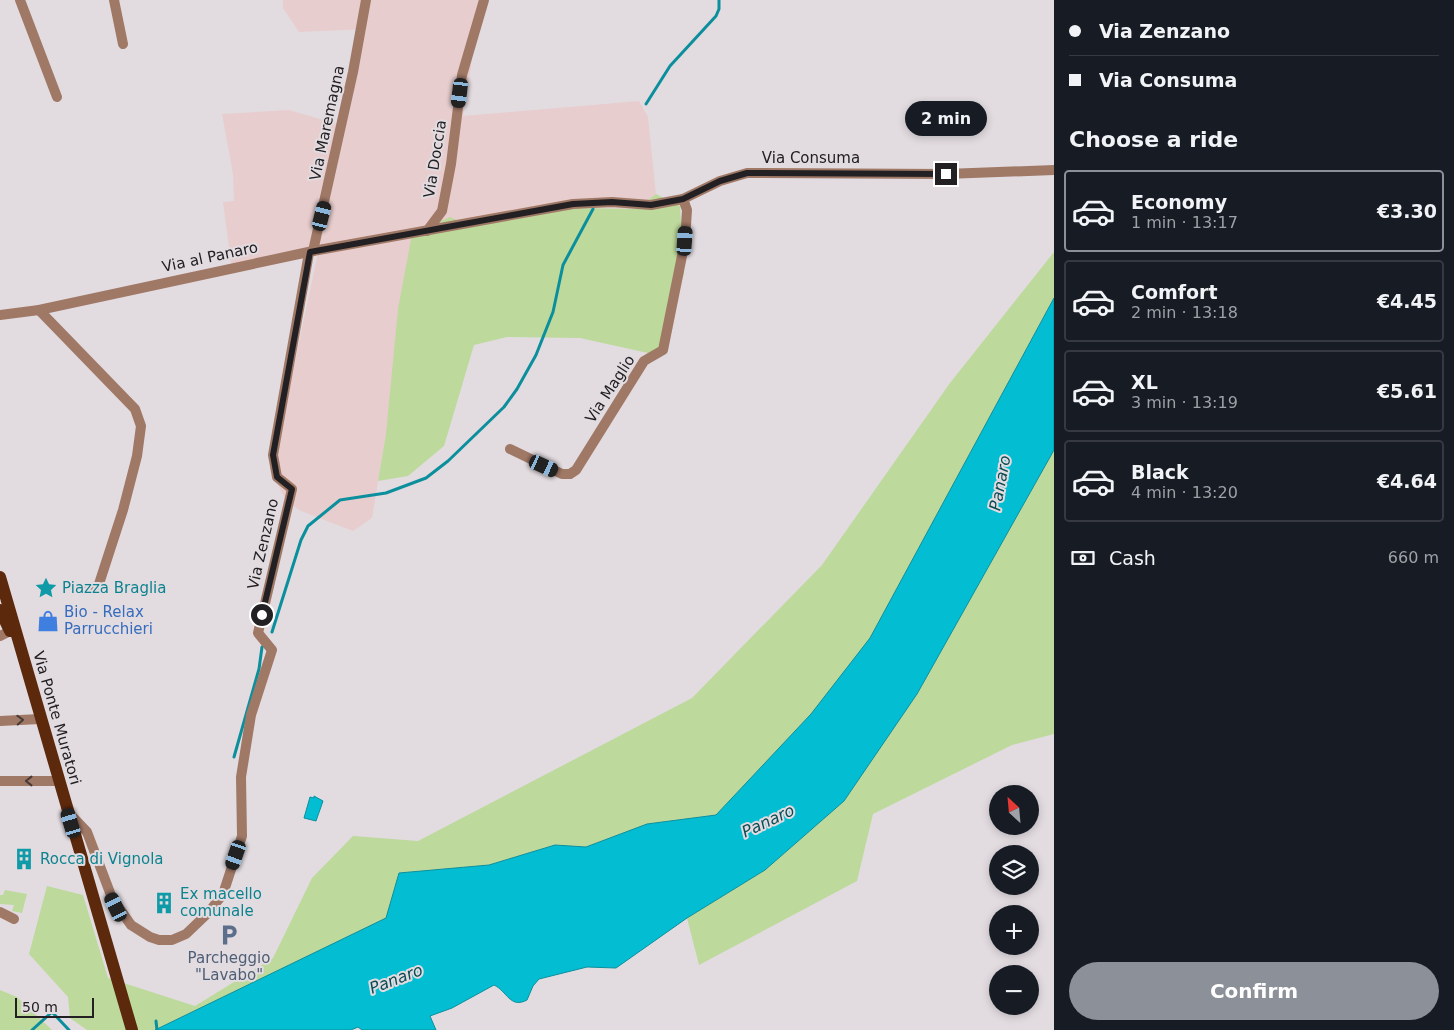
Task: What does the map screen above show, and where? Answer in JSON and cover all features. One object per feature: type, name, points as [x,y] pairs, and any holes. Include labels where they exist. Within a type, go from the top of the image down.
[{"type":"main road","points":[[0,576],[19,646]]},
{"type":"main road","points":[[0,610],[5,633],[19,646]]},
{"type":"main road","name":"Via Ponte Muratori","points":[[19,646],[132,1030]]},
{"type":"street","points":[[20,0],[57,97]]},
{"type":"street","points":[[114,0],[123,44]]},
{"type":"street","name":"Via Maremagna","points":[[311,252],[353,72],[366,0]]},
{"type":"street","name":"Via Doccia","points":[[427,231],[442,211],[451,164],[462,75],[484,0]]},
{"type":"street","name":"Via Consuma","points":[[427,231],[573,204],[612,202],[651,205],[683,199],[720,181],[747,173],[946,174],[1054,170]]},
{"type":"street","name":"Via Maglio","points":[[510,449],[562,474],[570,474],[576,470],[644,361],[663,350],[685,241],[687,210],[683,199]]},
{"type":"street","name":"Via al Panaro","points":[[0,315],[39,310],[311,252],[427,231]]},
{"type":"street","name":"Via Zenzano","points":[[68,812],[87,832],[112,898],[131,925],[150,937],[159,940],[172,940],[186,934],[208,913],[222,894],[242,836],[241,777],[251,715],[272,650],[258,632],[292,489],[277,477],[273,455],[311,252]]},
{"type":"street","points":[[39,310],[134,408],[141,426],[137,456],[123,510],[97,590],[84,590]]},
{"type":"street","points":[[0,721],[40,719]]},
{"type":"street","points":[[0,781],[58,781]]},
{"type":"street","points":[[0,912],[14,919]]},
{"type":"shaded area","points":[[283,0],[483,0],[472,38],[471,68],[463,116],[639,101],[648,117],[656,194],[636,209],[578,208],[386,434],[372,518],[353,531],[301,511],[287,502],[274,478],[280,432],[319,248],[232,271],[223,202],[234,201],[233,174],[222,114],[289,110],[344,126],[366,29],[299,32],[283,8]]},
{"type":"green space","points":[[656,194],[680,206],[684,274],[657,355],[580,338],[507,337],[474,345],[444,446],[408,476],[378,481],[386,434],[398,309],[412,234],[450,217],[464,223],[578,208],[636,209]]},
{"type":"green space","points":[[1054,252],[1054,298],[870,638],[811,714],[716,815],[647,824],[586,847],[555,845],[489,865],[399,873],[387,918],[155,1030],[87,1030],[70,1018],[68,997],[29,954],[47,886],[83,895],[108,978],[195,1006],[273,958],[312,878],[353,836],[418,841],[692,698],[822,565],[950,383]]},
{"type":"green space","points":[[1054,450],[1054,734],[1012,745],[873,814],[857,881],[699,965],[687,918],[765,870],[844,801],[917,694]]},
{"type":"green space","points":[[5,890],[27,894],[22,913],[12,911],[14,905],[0,904],[0,895],[3,895]]},
{"type":"green space","points":[[0,990],[17,997],[52,1030],[0,1030]]},
{"type":"water","name":"Panaro","points":[[1054,298],[1054,450],[917,694],[844,801],[765,870],[687,918],[616,968],[587,967],[539,979],[533,986],[527,1000],[521,1002],[513,1001],[494,985],[452,1008],[430,1016],[436,1030],[362,1030],[358,1027],[351,1030],[155,1030],[386,918],[399,873],[489,865],[555,845],[586,847],[647,824],[716,815],[811,714],[870,638]]},
{"type":"water","points":[[314,796],[323,801],[316,821],[304,818],[310,797],[314,798]]},
{"type":"waterway","points":[[646,104],[670,66],[716,16],[719,9],[719,0]]},
{"type":"waterway","points":[[272,632],[301,540],[308,526],[340,500],[386,493],[426,478],[448,461],[504,407],[517,389],[536,355],[553,312],[563,265],[593,209]]},
{"type":"waterway","points":[[234,757],[259,669],[262,647]]},
{"type":"waterway","points":[[32,1030],[52,1012],[69,1030]]},
{"type":"waterway","points":[[156,1021],[157,1030]]},
{"type":"place","name":"Piazza Braglia","points":[[46,588]]},
{"type":"place","name":"Bio - Relax Parrucchieri","points":[[48,621]]},
{"type":"place","name":"Rocca di Vignola","points":[[24,859]]},
{"type":"place","name":"Ex macello comunale","points":[[164,903]]},
{"type":"place","name":"Parcheggio \"Lavabo\"","points":[[229,935]]},
{"type":"route","points":[[262,615],[292,489],[277,477],[273,455],[310,252],[573,204],[612,202],[651,205],[683,199],[720,181],[747,173],[946,174]]}]
